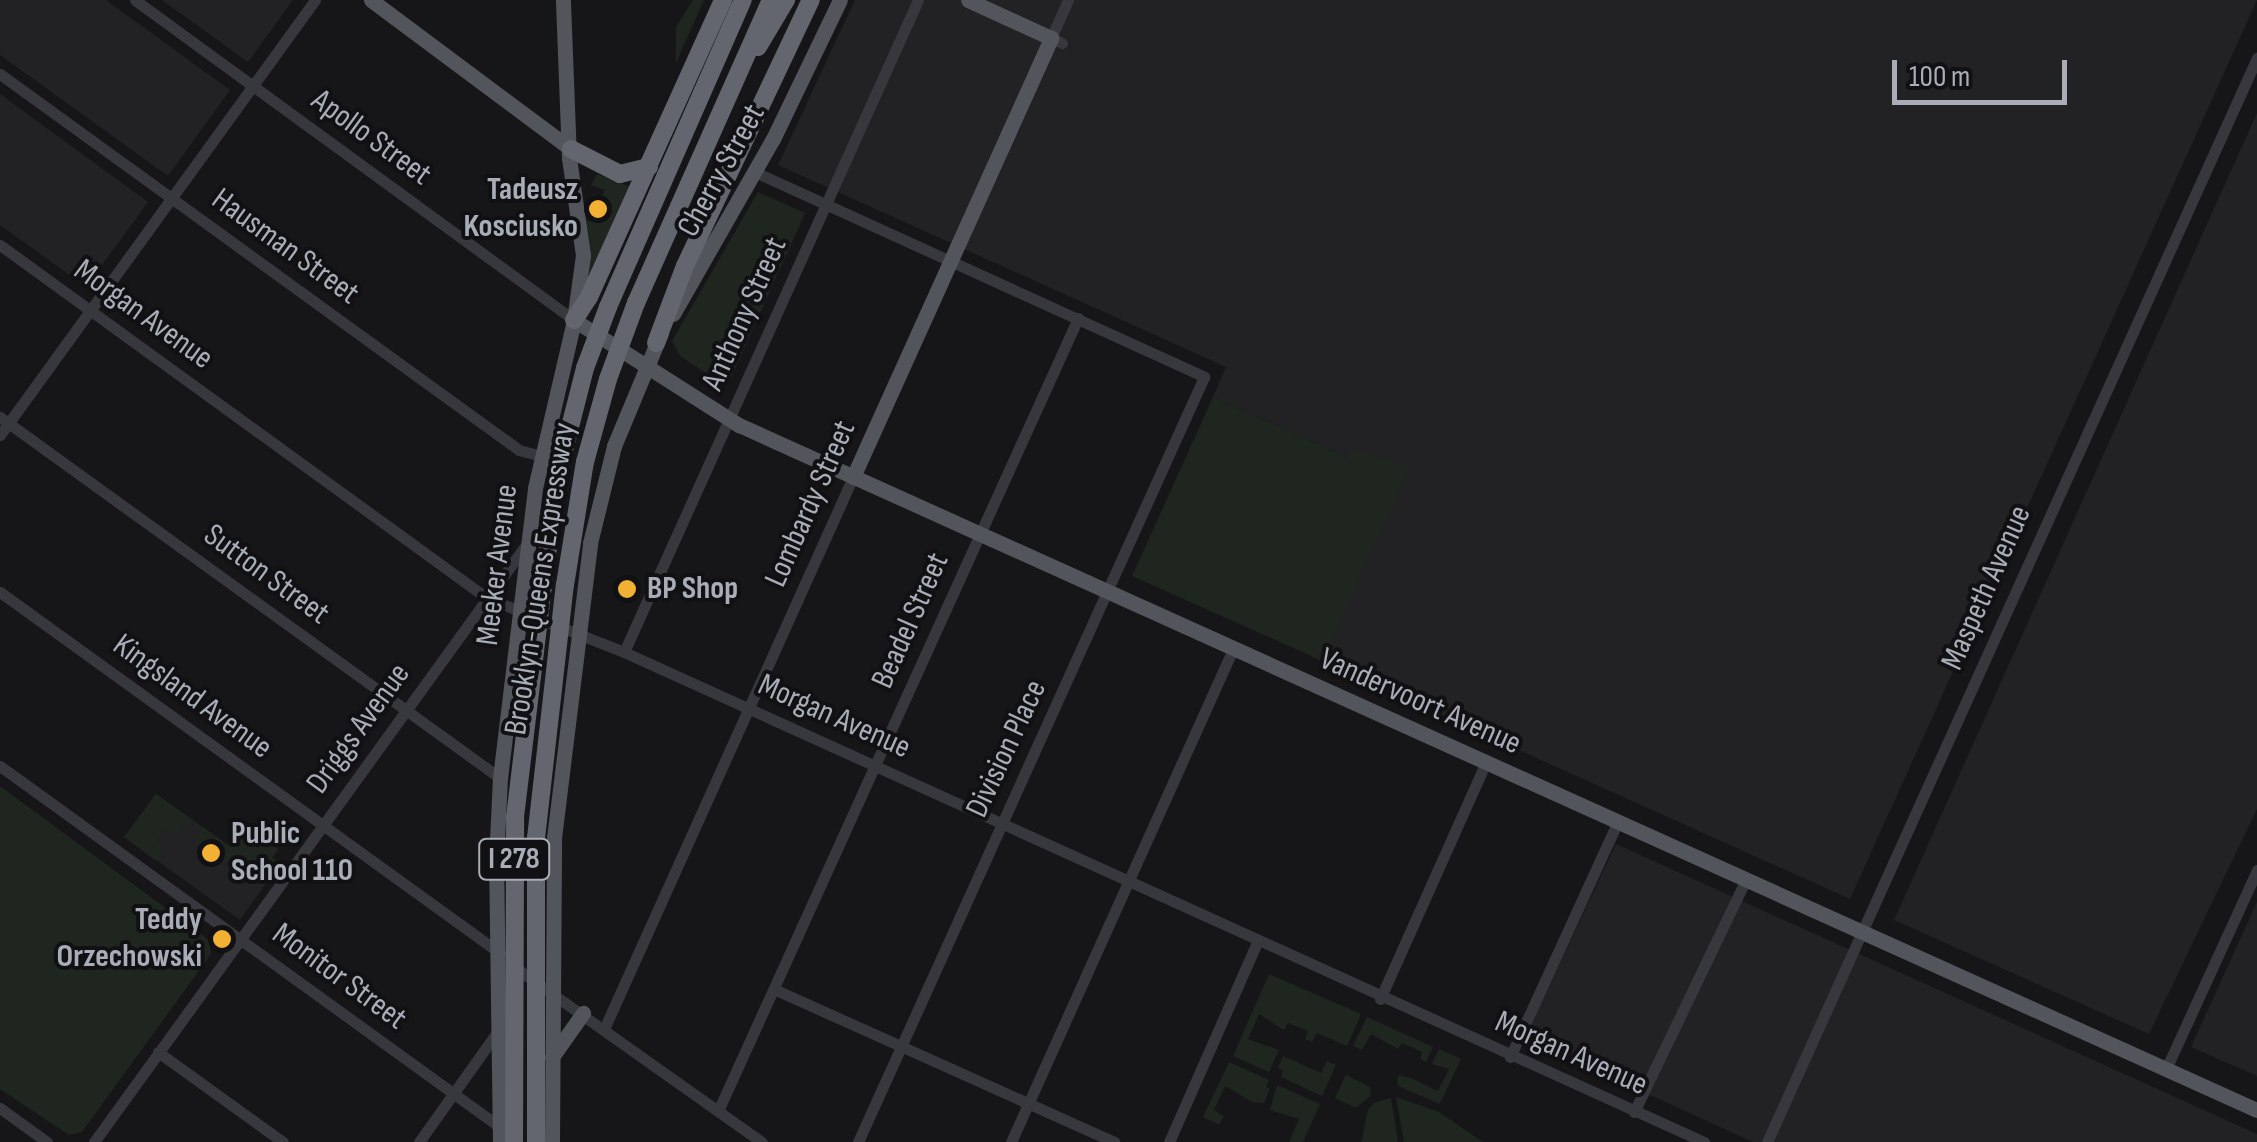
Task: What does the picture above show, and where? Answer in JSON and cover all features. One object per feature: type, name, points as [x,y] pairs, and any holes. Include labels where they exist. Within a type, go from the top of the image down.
[{"type":"highway","points":[[574,320],[724,0]]},
{"type":"highway","name":"Brooklyn-Queens Expressway","points":[[514,1142],[515,816],[558,474],[586,368],[608,307],[742,0]]},
{"type":"highway","name":"Brooklyn-Queens Expressway","points":[[536,1142],[537,818],[565,585],[585,462],[608,379],[636,303],[744,68],[771,0]]},
{"type":"highway","name":"I 278","points":[[744,68],[786,0]]},
{"type":"highway","points":[[656,342],[684,266],[811,0]]},
{"type":"highway","points":[[571,149],[620,174],[649,167]]},
{"type":"main road","points":[[372,0],[571,149]]},
{"type":"main road","name":"Meeker Avenue","points":[[500,1135],[500,778],[541,456],[574,320],[583,243],[571,149],[563,0]]},
{"type":"main road","name":"Cherry Street","points":[[646,366],[656,342],[755,172],[840,0]]},
{"type":"main road","points":[[968,0],[1057,41]]},
{"type":"main road","name":"Lombardy Street","points":[[853,477],[1057,41]]},
{"type":"main road","name":"Vandervoort Avenue","points":[[574,320],[728,418],[853,477],[2257,1110]]},
{"type":"main road","points":[[552,1142],[556,814],[590,543],[605,474],[646,366]]},
{"type":"main road","points":[[552,1058],[583,1013]]},
{"type":"street","name":"Apollo Street","points":[[135,0],[574,320]]},
{"type":"street","points":[[0,435],[4,420],[90,310],[315,0]]},
{"type":"street","name":"Anthony Street","points":[[624,652],[918,0]]},
{"type":"street","name":"Lombardy Street","points":[[1057,41],[1068,0]]},
{"type":"street","name":"Maspeth Avenue","points":[[1767,1142],[2257,58]]},
{"type":"street","name":"Hausman Street","points":[[0,74],[519,450],[541,456]]},
{"type":"street","points":[[755,172],[1078,318]]},
{"type":"street","name":"Morgan Avenue","points":[[0,246],[487,598],[624,652],[1130,880],[1380,999],[1704,1142]]},
{"type":"street","name":"Division Place","points":[[858,1142],[1204,377],[1078,318]]},
{"type":"street","name":"Beadel Street","points":[[718,1111],[1078,318]]},
{"type":"street","name":"Sutton Street","points":[[4,420],[500,778]]},
{"type":"street","name":"Lombardy Street","points":[[604,1029],[853,477]]},
{"type":"street","name":"Driggs Avenue","points":[[94,1142],[528,542]]},
{"type":"street","name":"Kingsland Avenue","points":[[0,592],[498,951],[526,958],[553,990],[762,1142]]},
{"type":"street","points":[[1011,1142],[1233,649]]},
{"type":"street","points":[[1380,999],[1486,762]]},
{"type":"street","name":"Monitor Street","points":[[0,766],[454,1094],[500,1135]]},
{"type":"street","points":[[1510,1057],[1618,821]]},
{"type":"street","points":[[2166,1069],[2257,870]]},
{"type":"street","points":[[1634,1112],[1746,879]]},
{"type":"street","points":[[1169,1142],[1258,940]]},
{"type":"street","points":[[776,990],[1114,1142]]},
{"type":"street","points":[[418,1142],[500,1027]]},
{"type":"street","points":[[158,1052],[283,1142]]},
{"type":"street","points":[[0,1108],[47,1142]]},
{"type":"shaded area","points":[[0,0],[106,0],[230,90],[168,176],[0,55]]},
{"type":"shaded area","points":[[162,0],[293,0],[248,62]]},
{"type":"shaded area","points":[[693,0],[704,0],[676,63],[676,27]]},
{"type":"shaded area","points":[[855,0],[2257,0],[1850,899],[1312,657],[1392,477],[1213,397],[1226,367],[778,165]]},
{"type":"shaded area","points":[[0,94],[148,202],[86,287],[0,225]]},
{"type":"shaded area","points":[[2257,113],[2257,809],[2149,1034],[1894,920]]},
{"type":"shaded area","points":[[597,174],[631,187],[589,284],[585,282],[585,220],[600,223],[604,216],[595,212],[599,205],[590,201],[593,194],[601,197],[605,190],[591,185]]},
{"type":"shaded area","points":[[758,192],[805,213],[730,380],[722,384],[680,356],[672,341]]},
{"type":"shaded area","points":[[1213,397],[1347,457],[1352,449],[1410,467],[1325,654],[1319,652],[1316,658],[1132,576]]},
{"type":"shaded area","points":[[0,786],[209,940],[211,954],[82,1132],[69,1135],[0,1089]]},
{"type":"shaded area","name":"Public School 110","points":[[156,794],[231,847],[246,826],[278,849],[272,858],[280,863],[240,920],[124,837]]},
{"type":"shaded area","points":[[156,794],[193,820],[174,835],[165,829],[156,841],[165,848],[156,861],[124,837]]},
{"type":"shaded area","points":[[246,826],[278,849],[272,858],[280,863],[264,886],[257,881],[268,867],[259,860],[246,878],[233,869],[236,865],[195,841],[203,827],[231,847]]},
{"type":"shaded area","points":[[1616,844],[2257,1134],[2257,1142],[1753,1142],[1525,1038]]},
{"type":"shaded area","points":[[2257,902],[2257,1076],[2191,1047]]},
{"type":"shaded area","points":[[1269,974],[1361,1014],[1347,1046],[1317,1033],[1312,1042],[1305,1039],[1308,1031],[1288,1023],[1284,1030],[1259,1014],[1248,1039],[1279,1050],[1269,1072],[1233,1056]]},
{"type":"shaded area","points":[[1367,1017],[1433,1047],[1426,1062],[1420,1059],[1422,1052],[1402,1043],[1398,1049],[1371,1034],[1362,1050],[1353,1046]]},
{"type":"shaded area","points":[[1439,1049],[1461,1059],[1440,1104],[1398,1086],[1399,1075],[1438,1091],[1449,1069],[1432,1064]]},
{"type":"shaded area","points":[[1283,1056],[1321,1073],[1327,1061],[1336,1065],[1322,1096],[1281,1077],[1283,1071],[1278,1068]]},
{"type":"shaded area","points":[[1229,1062],[1269,1080],[1266,1087],[1270,1089],[1264,1103],[1252,1102],[1225,1086],[1214,1110],[1224,1116],[1219,1125],[1203,1117]]},
{"type":"shaded area","points":[[1346,1075],[1370,1087],[1371,1095],[1356,1108],[1335,1098]]},
{"type":"shaded area","points":[[1277,1085],[1320,1104],[1303,1142],[1289,1142],[1299,1119],[1270,1110]]},
{"type":"shaded area","points":[[1396,1097],[1439,1112],[1483,1142],[1404,1142]]},
{"type":"shaded area","points":[[1391,1098],[1398,1142],[1361,1142],[1368,1110],[1374,1103]]},
{"type":"place","name":"Tadeusz Kosciusko","points":[[598,209]]},
{"type":"place","name":"BP Shop","points":[[627,589]]},
{"type":"place","name":"Public School 110","points":[[211,853]]},
{"type":"place","name":"Teddy Orzechowski","points":[[222,939]]}]
